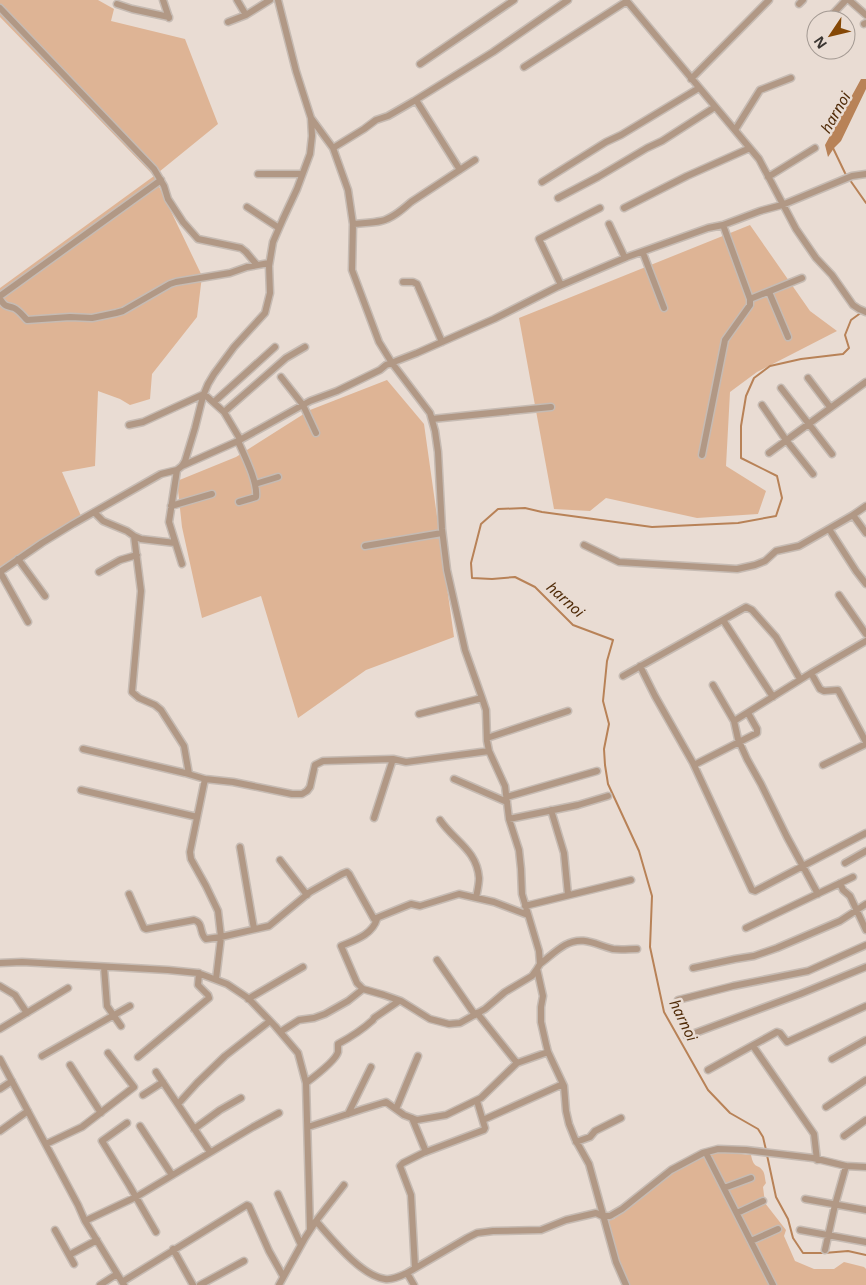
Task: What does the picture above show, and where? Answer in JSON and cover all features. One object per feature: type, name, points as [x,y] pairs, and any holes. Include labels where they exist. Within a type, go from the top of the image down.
[{"type":"street","points":[[117,4],[169,17],[163,0]]},
{"type":"street","points":[[237,0],[246,15]]},
{"type":"street","points":[[228,22],[246,15],[270,0]]},
{"type":"street","points":[[278,0],[306,105],[311,118],[333,148],[348,190],[353,224],[352,270],[379,342],[432,419],[438,452],[442,533],[447,570],[465,650],[486,710],[489,750],[505,786],[509,818],[519,850],[522,894],[539,951],[543,996],[541,1022],[548,1052],[563,1084],[569,1124],[576,1142],[589,1164],[616,1262],[626,1285]]},
{"type":"street","points":[[420,64],[514,0]]},
{"type":"street","points":[[333,148],[376,120],[388,116],[416,100],[493,52],[568,0]]},
{"type":"street","points":[[691,79],[769,0]]},
{"type":"street","points":[[838,10],[848,0],[866,15]]},
{"type":"street","points":[[524,67],[626,1],[759,159],[796,230],[853,305],[862,311]]},
{"type":"street","points":[[0,8],[154,169],[164,186],[168,199],[183,222],[198,239],[241,248],[257,265]]},
{"type":"street","points":[[735,130],[760,90],[791,78]]},
{"type":"street","points":[[542,182],[699,88]]},
{"type":"street","points":[[416,100],[460,170]]},
{"type":"street","points":[[558,198],[662,141],[715,106]]},
{"type":"street","points":[[182,564],[168,522],[180,468],[186,460],[204,394],[214,374],[234,347],[265,313],[270,293],[268,274],[273,242],[310,154],[312,146],[311,118]]},
{"type":"street","points":[[624,208],[687,176],[750,148]]},
{"type":"street","points":[[768,177],[815,148]]},
{"type":"street","points":[[353,224],[387,220],[475,160]]},
{"type":"street","points":[[258,174],[302,174]]},
{"type":"street","points":[[28,622],[0,572],[42,543],[161,474],[180,468],[239,440],[310,400],[337,391],[380,370],[386,365],[494,319],[561,285],[626,258],[708,228],[723,225],[782,205],[852,176],[866,174]]},
{"type":"street","points":[[161,180],[0,297],[4,305],[15,308],[27,320],[70,317],[92,318],[123,311],[176,282],[230,273],[270,263]]},
{"type":"street","points":[[247,207],[279,228]]},
{"type":"street","points":[[561,285],[538,239],[600,208]]},
{"type":"street","points":[[609,224],[626,258]]},
{"type":"street","points":[[702,455],[725,340],[750,305],[750,299],[723,225]]},
{"type":"street","points":[[643,252],[664,308]]},
{"type":"street","points":[[750,299],[802,278]]},
{"type":"street","points":[[403,282],[417,284],[442,342]]},
{"type":"street","points":[[768,292],[788,337]]},
{"type":"street","points":[[214,402],[275,347]]},
{"type":"street","points":[[224,412],[286,358],[305,347]]},
{"type":"street","points":[[281,377],[303,404],[316,433]]},
{"type":"street","points":[[808,378],[830,407]]},
{"type":"street","points":[[769,453],[866,382]]},
{"type":"street","points":[[781,388],[832,454]]},
{"type":"street","points":[[204,394],[224,412],[239,440],[255,484],[256,497],[239,502]]},
{"type":"street","points":[[129,424],[143,422],[204,394]]},
{"type":"street","points":[[762,405],[786,440],[813,474]]},
{"type":"street","points":[[432,419],[551,407]]},
{"type":"street","points":[[255,484],[278,477]]},
{"type":"street","points":[[171,506],[212,494]]},
{"type":"street","points":[[584,545],[619,562],[737,569],[765,561],[776,551],[798,546],[866,506]]},
{"type":"street","points":[[94,512],[103,521],[134,536],[175,543]]},
{"type":"street","points":[[853,515],[866,533]]},
{"type":"street","points":[[829,529],[866,584]]},
{"type":"street","points":[[365,546],[442,533]]},
{"type":"street","points":[[134,536],[141,591],[132,692],[161,710],[184,746],[189,774]]},
{"type":"street","points":[[98,572],[136,554]]},
{"type":"street","points":[[18,559],[45,596]]},
{"type":"street","points":[[839,596],[866,634]]},
{"type":"street","points":[[623,676],[748,607],[776,637],[800,679]]},
{"type":"street","points":[[723,620],[773,698]]},
{"type":"street","points":[[734,721],[773,698],[800,679],[866,642]]},
{"type":"street","points":[[640,666],[654,696],[694,765],[752,890],[755,891],[866,833]]},
{"type":"street","points":[[811,673],[820,689],[824,691],[838,690],[866,743],[823,765]]},
{"type":"street","points":[[713,685],[734,721],[740,742],[818,894]]},
{"type":"street","points":[[419,714],[482,698]]},
{"type":"street","points":[[487,738],[568,711]]},
{"type":"street","points":[[694,765],[757,733],[757,729],[748,713]]},
{"type":"street","points":[[83,749],[205,779],[233,782],[292,794],[302,794],[310,787],[316,765],[323,761],[393,758],[406,762],[489,750]]},
{"type":"street","points":[[374,818],[393,758]]},
{"type":"street","points":[[454,779],[507,800],[597,771]]},
{"type":"street","points":[[205,779],[190,852],[191,859],[218,911],[221,937],[216,979]]},
{"type":"street","points":[[81,790],[197,817]]},
{"type":"street","points":[[509,818],[608,796]]},
{"type":"street","points":[[551,810],[564,853],[568,895]]},
{"type":"street","points":[[440,820],[470,852],[477,867],[479,880],[476,898]]},
{"type":"street","points":[[240,847],[254,929]]},
{"type":"street","points":[[846,863],[866,851]]},
{"type":"street","points":[[280,860],[307,895]]},
{"type":"street","points":[[129,894],[146,930],[194,920],[200,924],[203,937],[206,939],[269,926],[307,895],[347,872],[374,919],[378,919]]},
{"type":"street","points":[[746,928],[853,877]]},
{"type":"street","points":[[525,906],[631,880]]},
{"type":"street","points":[[840,883],[850,896],[866,930]]},
{"type":"street","points":[[528,915],[494,902],[458,894],[420,906],[411,904],[378,919],[371,930],[362,937],[340,947],[357,984],[363,989],[399,1001],[430,1019],[449,1024],[460,1022],[485,1009],[518,983],[532,976],[539,966],[566,944],[589,941],[616,949],[637,949]]},
{"type":"street","points":[[693,968],[754,956],[777,948],[840,920],[866,904]]},
{"type":"street","points":[[678,1000],[733,986],[808,971],[866,945]]},
{"type":"street","points":[[437,960],[476,1014],[517,1063]]},
{"type":"street","points":[[0,963],[22,962],[199,973],[227,984],[248,999],[298,1053],[306,1083],[310,1229]]},
{"type":"street","points":[[104,967],[107,1006],[121,1026]]},
{"type":"street","points":[[248,999],[303,967]]},
{"type":"street","points":[[687,1036],[866,967]]},
{"type":"street","points":[[138,1057],[209,998],[198,985],[199,973]]},
{"type":"street","points":[[0,986],[15,996],[27,1013]]},
{"type":"street","points":[[0,1029],[68,988]]},
{"type":"street","points":[[280,1032],[299,1020],[325,1014],[348,1001],[363,989]]},
{"type":"street","points":[[306,1083],[325,1068],[336,1056],[338,1044],[353,1036],[374,1020],[374,1018],[399,1001]]},
{"type":"street","points":[[42,1056],[130,1006]]},
{"type":"street","points":[[708,1070],[777,1032],[787,1042],[866,1006]]},
{"type":"street","points":[[178,1104],[225,1056],[270,1021]]},
{"type":"street","points":[[832,1059],[866,1040]]},
{"type":"street","points":[[753,1046],[814,1134],[815,1159]]},
{"type":"street","points":[[308,1127],[386,1102],[404,1115],[417,1120],[446,1116],[481,1098],[517,1063],[548,1052]]},
{"type":"street","points":[[46,1144],[82,1127],[134,1087],[108,1053]]},
{"type":"street","points":[[396,1110],[418,1056]]},
{"type":"street","points":[[0,1059],[85,1221],[123,1283],[173,1249],[247,1205],[283,1276]]},
{"type":"street","points":[[70,1064],[101,1113]]},
{"type":"street","points":[[348,1114],[371,1067]]},
{"type":"street","points":[[156,1072],[210,1152]]},
{"type":"street","points":[[826,1107],[866,1080]]},
{"type":"street","points":[[0,1089],[12,1081]]},
{"type":"street","points":[[143,1095],[163,1082]]},
{"type":"street","points":[[483,1120],[563,1084]]},
{"type":"street","points":[[194,1129],[220,1110],[241,1098]]},
{"type":"street","points":[[415,1268],[411,1195],[400,1166],[403,1162],[426,1152],[484,1130],[483,1120],[476,1101]]},
{"type":"street","points":[[0,1131],[28,1111]]},
{"type":"street","points":[[85,1221],[136,1197],[279,1113]]},
{"type":"street","points":[[412,1118],[426,1152]]},
{"type":"street","points":[[576,1142],[590,1137],[595,1131],[621,1118]]},
{"type":"street","points":[[844,1136],[866,1120]]},
{"type":"street","points":[[127,1123],[102,1141],[156,1232]]},
{"type":"street","points":[[140,1126],[172,1175]]},
{"type":"street","points":[[316,1222],[362,1268],[375,1276],[386,1279],[407,1273],[477,1233],[541,1230],[566,1220],[586,1215],[596,1213],[602,1216],[610,1216],[622,1209],[671,1170],[718,1149],[746,1150],[815,1159],[846,1166],[866,1167]]},
{"type":"street","points":[[706,1153],[773,1285]]},
{"type":"street","points":[[825,1250],[846,1166]]},
{"type":"street","points":[[724,1188],[751,1178]]},
{"type":"street","points":[[279,1285],[310,1229],[344,1185]]},
{"type":"street","points":[[278,1194],[301,1245]]},
{"type":"street","points":[[805,1199],[866,1210]]},
{"type":"street","points":[[737,1214],[763,1201]]},
{"type":"street","points":[[751,1240],[778,1229]]},
{"type":"street","points":[[56,1230],[74,1264]]},
{"type":"street","points":[[800,1230],[866,1242]]},
{"type":"street","points":[[69,1255],[97,1240]]},
{"type":"street","points":[[173,1249],[193,1285]]},
{"type":"street","points":[[200,1285],[244,1261]]},
{"type":"street","points":[[407,1273],[414,1285]]},
{"type":"street","points":[[100,1285],[117,1274]]},
{"type":"street","points":[[380,1285],[386,1279]]},
{"type":"shaded area","points":[[0,0],[98,0],[114,9],[111,21],[185,39],[218,124],[154,176],[0,17]]},
{"type":"shaded area","points":[[861,79],[866,79],[866,89],[841,141],[828,157],[825,145]]},
{"type":"shaded area","points":[[154,176],[202,276],[197,317],[152,374],[150,399],[130,405],[98,391],[95,466],[62,472],[81,516],[0,567],[0,288]]},
{"type":"shaded area","points":[[750,225],[810,311],[837,331],[757,372],[730,392],[726,466],[766,491],[758,514],[697,518],[606,498],[590,511],[554,509],[519,318]]},
{"type":"shaded area","points":[[387,380],[424,424],[454,637],[366,670],[298,718],[261,596],[202,618],[182,527],[177,481],[236,457],[310,410]]},
{"type":"shaded area","points":[[722,1152],[751,1155],[755,1165],[763,1171],[766,1183],[763,1187],[765,1203],[786,1230],[784,1236],[795,1261],[814,1269],[834,1269],[844,1262],[864,1267],[866,1269],[866,1285],[629,1285],[620,1265],[607,1221],[614,1219],[673,1172],[703,1156]]},
{"type":"waterway","name":"harnoi","points":[[833,148],[845,173],[866,203]]},
{"type":"waterway","name":"harnoi","points":[[766,1150],[763,1137],[758,1129],[730,1113],[708,1090],[664,1012],[650,947],[652,896],[639,851],[608,784],[605,765],[604,749],[609,724],[603,701],[607,661],[613,640],[573,625],[535,587],[515,577],[472,578],[471,563],[481,524],[498,509],[525,508],[652,527],[738,523],[776,516],[782,498],[777,476],[741,458],[741,426],[746,396],[754,378],[770,366],[801,359],[843,354],[849,348],[845,335],[851,320],[862,312]]},
{"type":"waterway","name":"harnoi","points":[[767,1155],[776,1197],[788,1219],[793,1238],[803,1253],[848,1251],[866,1255]]}]
